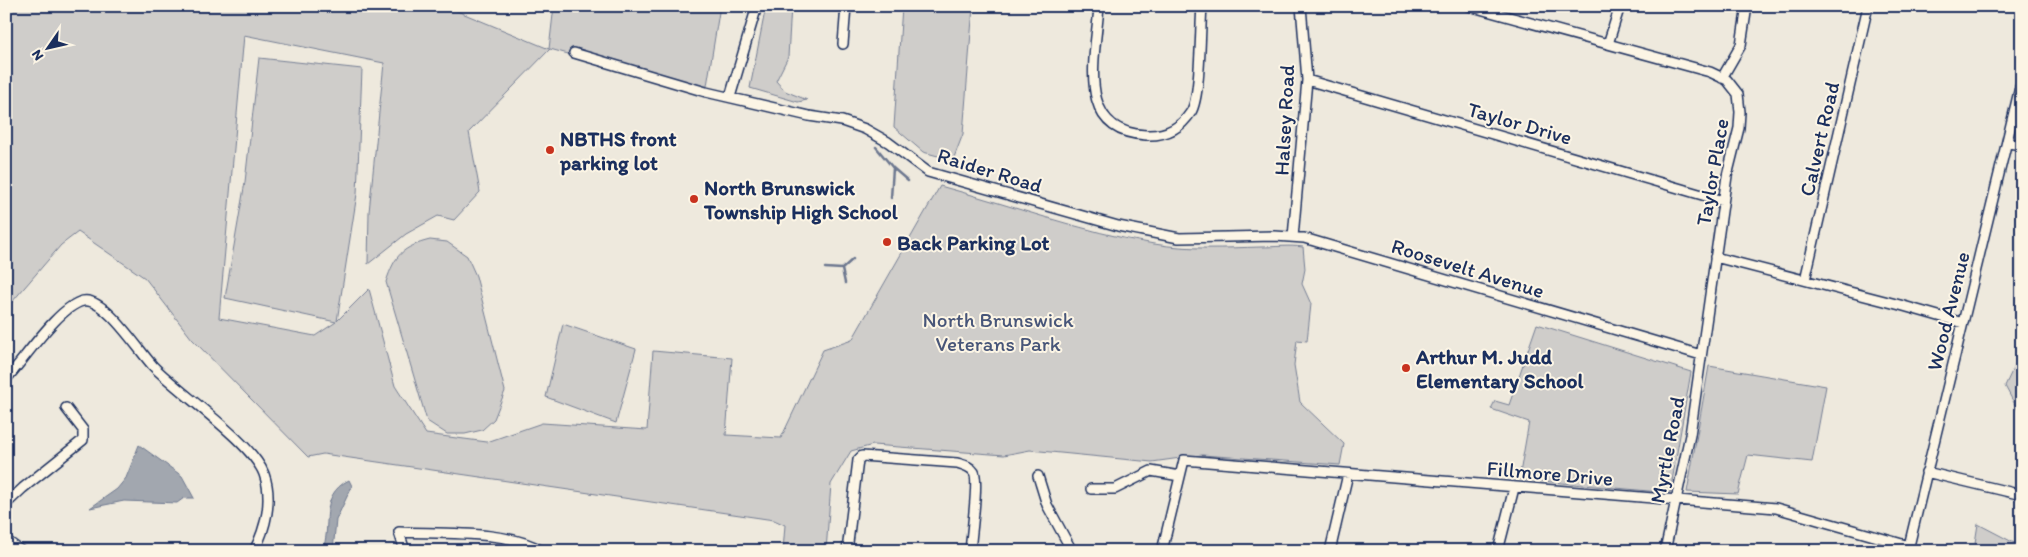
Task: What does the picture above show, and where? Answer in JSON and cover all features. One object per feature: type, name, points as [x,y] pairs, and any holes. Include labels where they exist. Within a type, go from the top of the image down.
[{"type":"street","points":[[730,98],[757,6]]},
{"type":"street","points":[[843,44],[846,6]]},
{"type":"street","points":[[1099,6],[1093,87],[1095,101],[1114,127],[1133,134],[1159,136],[1177,128],[1192,111],[1196,96],[1202,6]]},
{"type":"street","name":"Halsey Road","points":[[1293,236],[1307,80],[1301,6]]},
{"type":"street","points":[[1469,6],[1498,10],[1608,44],[1710,72],[1722,78],[1741,44],[1747,6]]},
{"type":"street","points":[[1608,44],[1620,6]]},
{"type":"street","name":"Calvert Road","points":[[1805,280],[1868,6]]},
{"type":"street","name":"Raider Road","points":[[574,53],[730,98],[809,116],[842,121],[865,129],[888,142],[928,172],[943,177],[1155,235],[1179,238],[1221,239]]},
{"type":"street","name":"Taylor Place","points":[[1701,356],[1723,201],[1739,128],[1738,94],[1727,80],[1722,78]]},
{"type":"street","name":"Wood Avenue","points":[[1908,548],[2008,143],[2022,79]]},
{"type":"street","name":"Taylor Drive","points":[[1307,80],[1723,201]]},
{"type":"street","points":[[2008,143],[2022,145]]},
{"type":"street","name":"Roosevelt Avenue","points":[[1221,239],[1293,236],[1343,249],[1701,356]]},
{"type":"street","points":[[1715,257],[1963,324]]},
{"type":"street","points":[[6,379],[64,312],[84,300],[104,308],[153,366],[244,446],[263,472],[268,490],[268,508],[262,536],[254,551]]},
{"type":"street","name":"Myrtle Road","points":[[1665,551],[1690,435],[1701,356]]},
{"type":"street","points":[[6,504],[83,440],[83,430],[66,408]]},
{"type":"street","points":[[847,551],[856,468],[858,460],[862,456],[957,463],[968,466],[975,475],[976,488],[970,551]]},
{"type":"street","name":"Fillmore Drive","points":[[1180,476],[1184,460],[1776,508],[1908,548]]},
{"type":"street","points":[[1091,489],[1115,489],[1151,471],[1180,476],[1162,551]]},
{"type":"street","points":[[1926,472],[2022,496]]},
{"type":"street","points":[[1330,551],[1348,474]]},
{"type":"street","points":[[1038,476],[1047,505],[1072,551]]},
{"type":"street","points":[[1498,551],[1514,488]]},
{"type":"street","points":[[405,551],[399,532],[500,537],[523,541],[542,551]]},
{"type":"street","points":[[6,540],[21,551]]},
{"type":"green space","name":"North Brunswick Veterans Park","points":[[6,6],[445,6],[549,49],[554,6],[720,6],[706,92],[550,49],[469,132],[480,192],[454,220],[438,216],[406,234],[368,264],[369,212],[384,63],[244,35],[219,318],[315,336],[336,322],[225,298],[245,182],[259,58],[362,69],[357,194],[337,321],[369,289],[395,386],[426,434],[487,442],[542,423],[647,430],[653,351],[732,358],[726,435],[781,438],[823,350],[852,340],[940,186],[1100,233],[1154,244],[1208,248],[1303,247],[1305,269],[1302,284],[1311,304],[1307,341],[1297,340],[1294,365],[1300,402],[1344,444],[1340,465],[1202,455],[1152,462],[1030,450],[1004,455],[873,445],[851,451],[831,484],[826,551],[783,551],[785,525],[774,520],[323,454],[308,457],[192,339],[145,278],[78,232],[61,245],[6,309]]},
{"type":"green space","points":[[766,6],[791,6],[788,57],[776,81],[785,91],[807,100],[798,102],[750,88]]},
{"type":"green space","points":[[902,6],[973,6],[963,134],[953,160],[923,152],[894,127]]},
{"type":"green space","points":[[430,240],[447,242],[467,256],[476,276],[505,391],[494,419],[482,430],[465,434],[447,434],[427,421],[386,282],[396,259],[406,249]]},
{"type":"green space","points":[[2022,283],[2022,418],[2005,386],[2021,352]]},
{"type":"green space","points":[[563,324],[636,349],[616,423],[546,397]]},
{"type":"green space","points":[[1537,324],[1691,372],[1670,493],[1519,479],[1529,422],[1491,409],[1495,401],[1509,405]]},
{"type":"green space","points":[[1709,366],[1826,386],[1812,462],[1748,455],[1738,494],[1687,492]]},
{"type":"green space","points":[[1978,524],[2022,547],[2022,551],[1984,551],[1975,543]]},
{"type":"shaded area","points":[[139,445],[182,476],[194,498],[184,498],[177,503],[124,501],[90,508],[117,489],[126,478]]},
{"type":"shaded area","points":[[349,480],[352,486],[336,520],[333,551],[322,551],[325,542],[329,503],[339,487]]},
{"type":"waterway","points":[[876,147],[893,168],[891,198]]},
{"type":"waterway","points":[[893,168],[908,181]]},
{"type":"waterway","points":[[825,268],[842,269],[853,259]]},
{"type":"waterway","points":[[842,269],[845,283]]},
{"type":"place","name":"NBTHS front parking lot","points":[[550,150]]},
{"type":"place","name":"North Brunswick Township High School","points":[[694,199]]},
{"type":"place","name":"Back Parking Lot","points":[[887,242]]},
{"type":"place","name":"Arthur M. Judd Elementary School","points":[[1406,368]]}]
